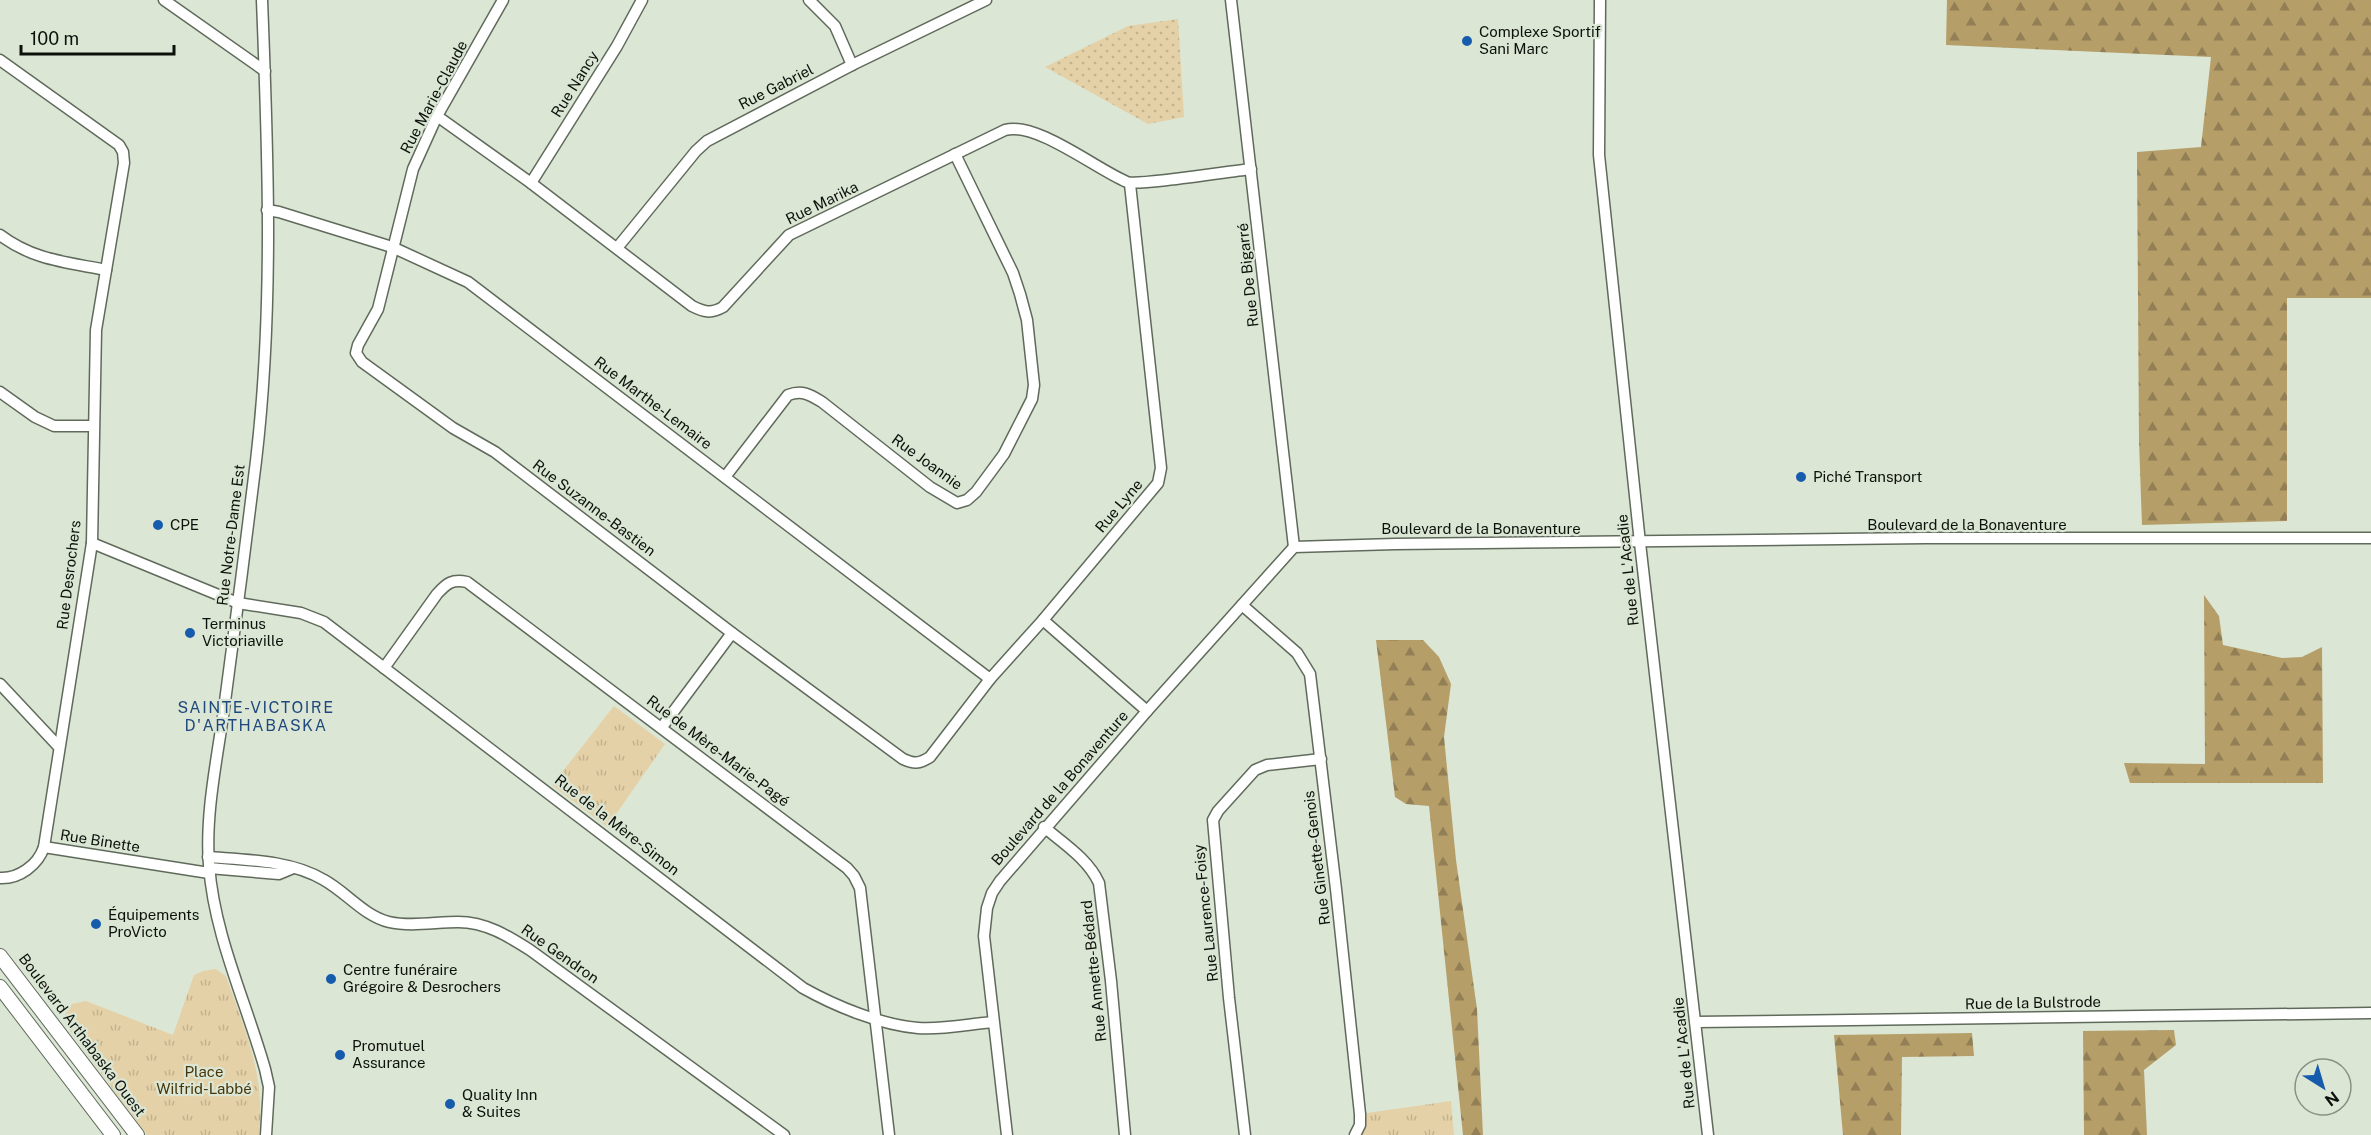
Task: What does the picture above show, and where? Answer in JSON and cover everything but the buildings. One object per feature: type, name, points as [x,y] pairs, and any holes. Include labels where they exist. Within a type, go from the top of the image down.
[{"type":"main road","name":"Boulevard Arthabaska Ouest","points":[[0,956],[137,1135]]},
{"type":"main road","points":[[0,987],[113,1135]]},
{"type":"street","points":[[164,0],[265,71]]},
{"type":"street","name":"Rue Notre-Dame Est","points":[[262,0],[267,210],[267,290],[263,380],[238,603],[212,791],[209,866],[220,927],[269,1087],[266,1135]]},
{"type":"street","name":"Rue Marie-Claude","points":[[392,247],[413,169],[437,116],[503,0]]},
{"type":"street","name":"Rue Nancy","points":[[531,183],[612,54],[642,0]]},
{"type":"street","points":[[809,0],[835,27],[852,65]]},
{"type":"street","name":"Rue Gabriel","points":[[617,248],[696,151],[707,141],[852,65],[986,0]]},
{"type":"street","name":"Rue De Bigarré","points":[[1231,0],[1294,547]]},
{"type":"street","name":"Rue de L'Acadie","points":[[1600,0],[1599,154],[1640,543],[1708,1135]]},
{"type":"street","name":"Rue Desrochers","points":[[0,60],[119,145],[123,152],[124,163],[96,330],[92,543],[44,847]]},
{"type":"street","name":"Rue Marika","points":[[437,116],[531,183],[692,306],[713,312],[723,307],[789,235],[1014,127],[1033,131],[1130,184]]},
{"type":"street","name":"Rue Joannie","points":[[725,477],[788,395],[797,392],[806,392],[822,402],[930,487],[957,503],[967,500],[976,492],[1004,454],[1032,399],[1034,385],[1026,320],[1013,273],[955,154]]},
{"type":"street","points":[[1130,184],[1251,169]]},
{"type":"street","name":"Rue Lyne","points":[[903,759],[911,763],[920,763],[930,757],[990,679],[1043,620],[1158,483],[1161,468],[1130,184]]},
{"type":"street","name":"Rue Marthe-Lemaire","points":[[267,210],[392,247],[468,282],[990,679]]},
{"type":"street","points":[[0,235],[23,251],[32,254],[106,270]]},
{"type":"street","name":"Rue Suzanne-Bastien","points":[[392,247],[378,309],[358,345],[356,353],[362,362],[453,428],[495,452],[732,633],[903,759]]},
{"type":"street","points":[[0,392],[35,417],[54,426],[93,426]]},
{"type":"street","name":"Boulevard de la Bonaventure","points":[[1007,1135],[984,936],[987,908],[992,893],[1044,827],[1294,547],[1925,538],[2371,538]]},
{"type":"street","name":"Rue de la Mère-Simon","points":[[92,543],[238,603],[312,616],[324,622],[803,988],[839,1006],[917,1028],[993,1022]]},
{"type":"street","name":"Rue de Mère-Marie-Pagé","points":[[384,668],[446,584],[455,580],[467,582],[847,868],[860,888],[889,1135]]},
{"type":"street","name":"Rue Ginette-Genois","points":[[1242,605],[1284,640],[1305,663],[1310,674],[1359,1114],[1360,1125],[1355,1135]]},
{"type":"street","points":[[1043,620],[1147,711]]},
{"type":"street","points":[[662,727],[732,633]]},
{"type":"street","points":[[0,684],[59,747]]},
{"type":"street","name":"Rue Laurence-Foisy","points":[[1245,1135],[1229,998],[1213,820],[1218,811],[1255,770],[1267,765],[1321,759]]},
{"type":"street","name":"Rue Annette-Bédard","points":[[1044,827],[1082,859],[1094,872],[1099,883],[1111,981],[1125,1135]]},
{"type":"street","name":"Rue Binette","points":[[0,878],[23,873],[36,863],[44,847],[209,866]]},
{"type":"street","name":"Rue Gendron","points":[[209,866],[276,863],[315,874],[364,910],[388,922],[399,924],[468,922],[504,934],[530,950],[784,1135]]},
{"type":"street","name":"Rue de la Bulstrode","points":[[1696,1022],[2371,1013]]},
{"type":"street","name":"Rue de Mère-Marie-Pagé","points":[[879,1135],[886,1118]]},
{"type":"green space","points":[[1947,0],[2371,0],[2371,298],[2287,298],[2287,521],[2142,525],[2139,441],[2137,152],[2201,147],[2211,57],[1946,45]]},
{"type":"green space","points":[[1178,19],[1184,117],[1148,124],[1045,67],[1128,26]]},
{"type":"green space","points":[[2204,595],[2219,616],[2223,645],[2282,658],[2302,657],[2322,647],[2323,783],[2130,783],[2124,763],[2205,764]]},
{"type":"green space","points":[[1376,640],[1423,640],[1439,657],[1451,684],[1444,737],[1456,860],[1477,1009],[1483,1135],[1463,1135],[1429,806],[1406,804],[1395,797]]},
{"type":"green space","points":[[614,706],[665,744],[607,827],[552,785]]},
{"type":"green space","name":"Place Wilfrid-Labbé","points":[[216,969],[226,976],[247,1035],[257,1073],[259,1135],[147,1135],[70,1031],[65,1015],[72,1004],[86,1001],[173,1035],[194,975]]},
{"type":"green space","points":[[2174,1030],[2176,1045],[2144,1070],[2147,1135],[2084,1135],[2083,1031]]},
{"type":"green space","points":[[1972,1033],[1974,1056],[1902,1057],[1901,1135],[1843,1135],[1834,1035]]},
{"type":"green space","points":[[1451,1101],[1454,1135],[1355,1135],[1360,1114]]},
{"type":"place","name":"Complexe Sportif Sani Marc","points":[[1467,41]]},
{"type":"place","name":"Piché Transport","points":[[1801,477]]},
{"type":"place","name":"CPE","points":[[158,525]]},
{"type":"place","name":"Terminus Victoriaville","points":[[190,633]]},
{"type":"place","name":"Équipements ProVicto","points":[[96,924]]},
{"type":"place","name":"Centre funéraire Grégoire & Desrochers","points":[[331,979]]},
{"type":"place","name":"Promutuel Assurance","points":[[340,1055]]},
{"type":"place","name":"Quality Inn & Suites","points":[[450,1104]]},
{"type":"district","name":"SAINTE-VICTOIRE D'ARTHABASKA","points":[[256,716]]}]
